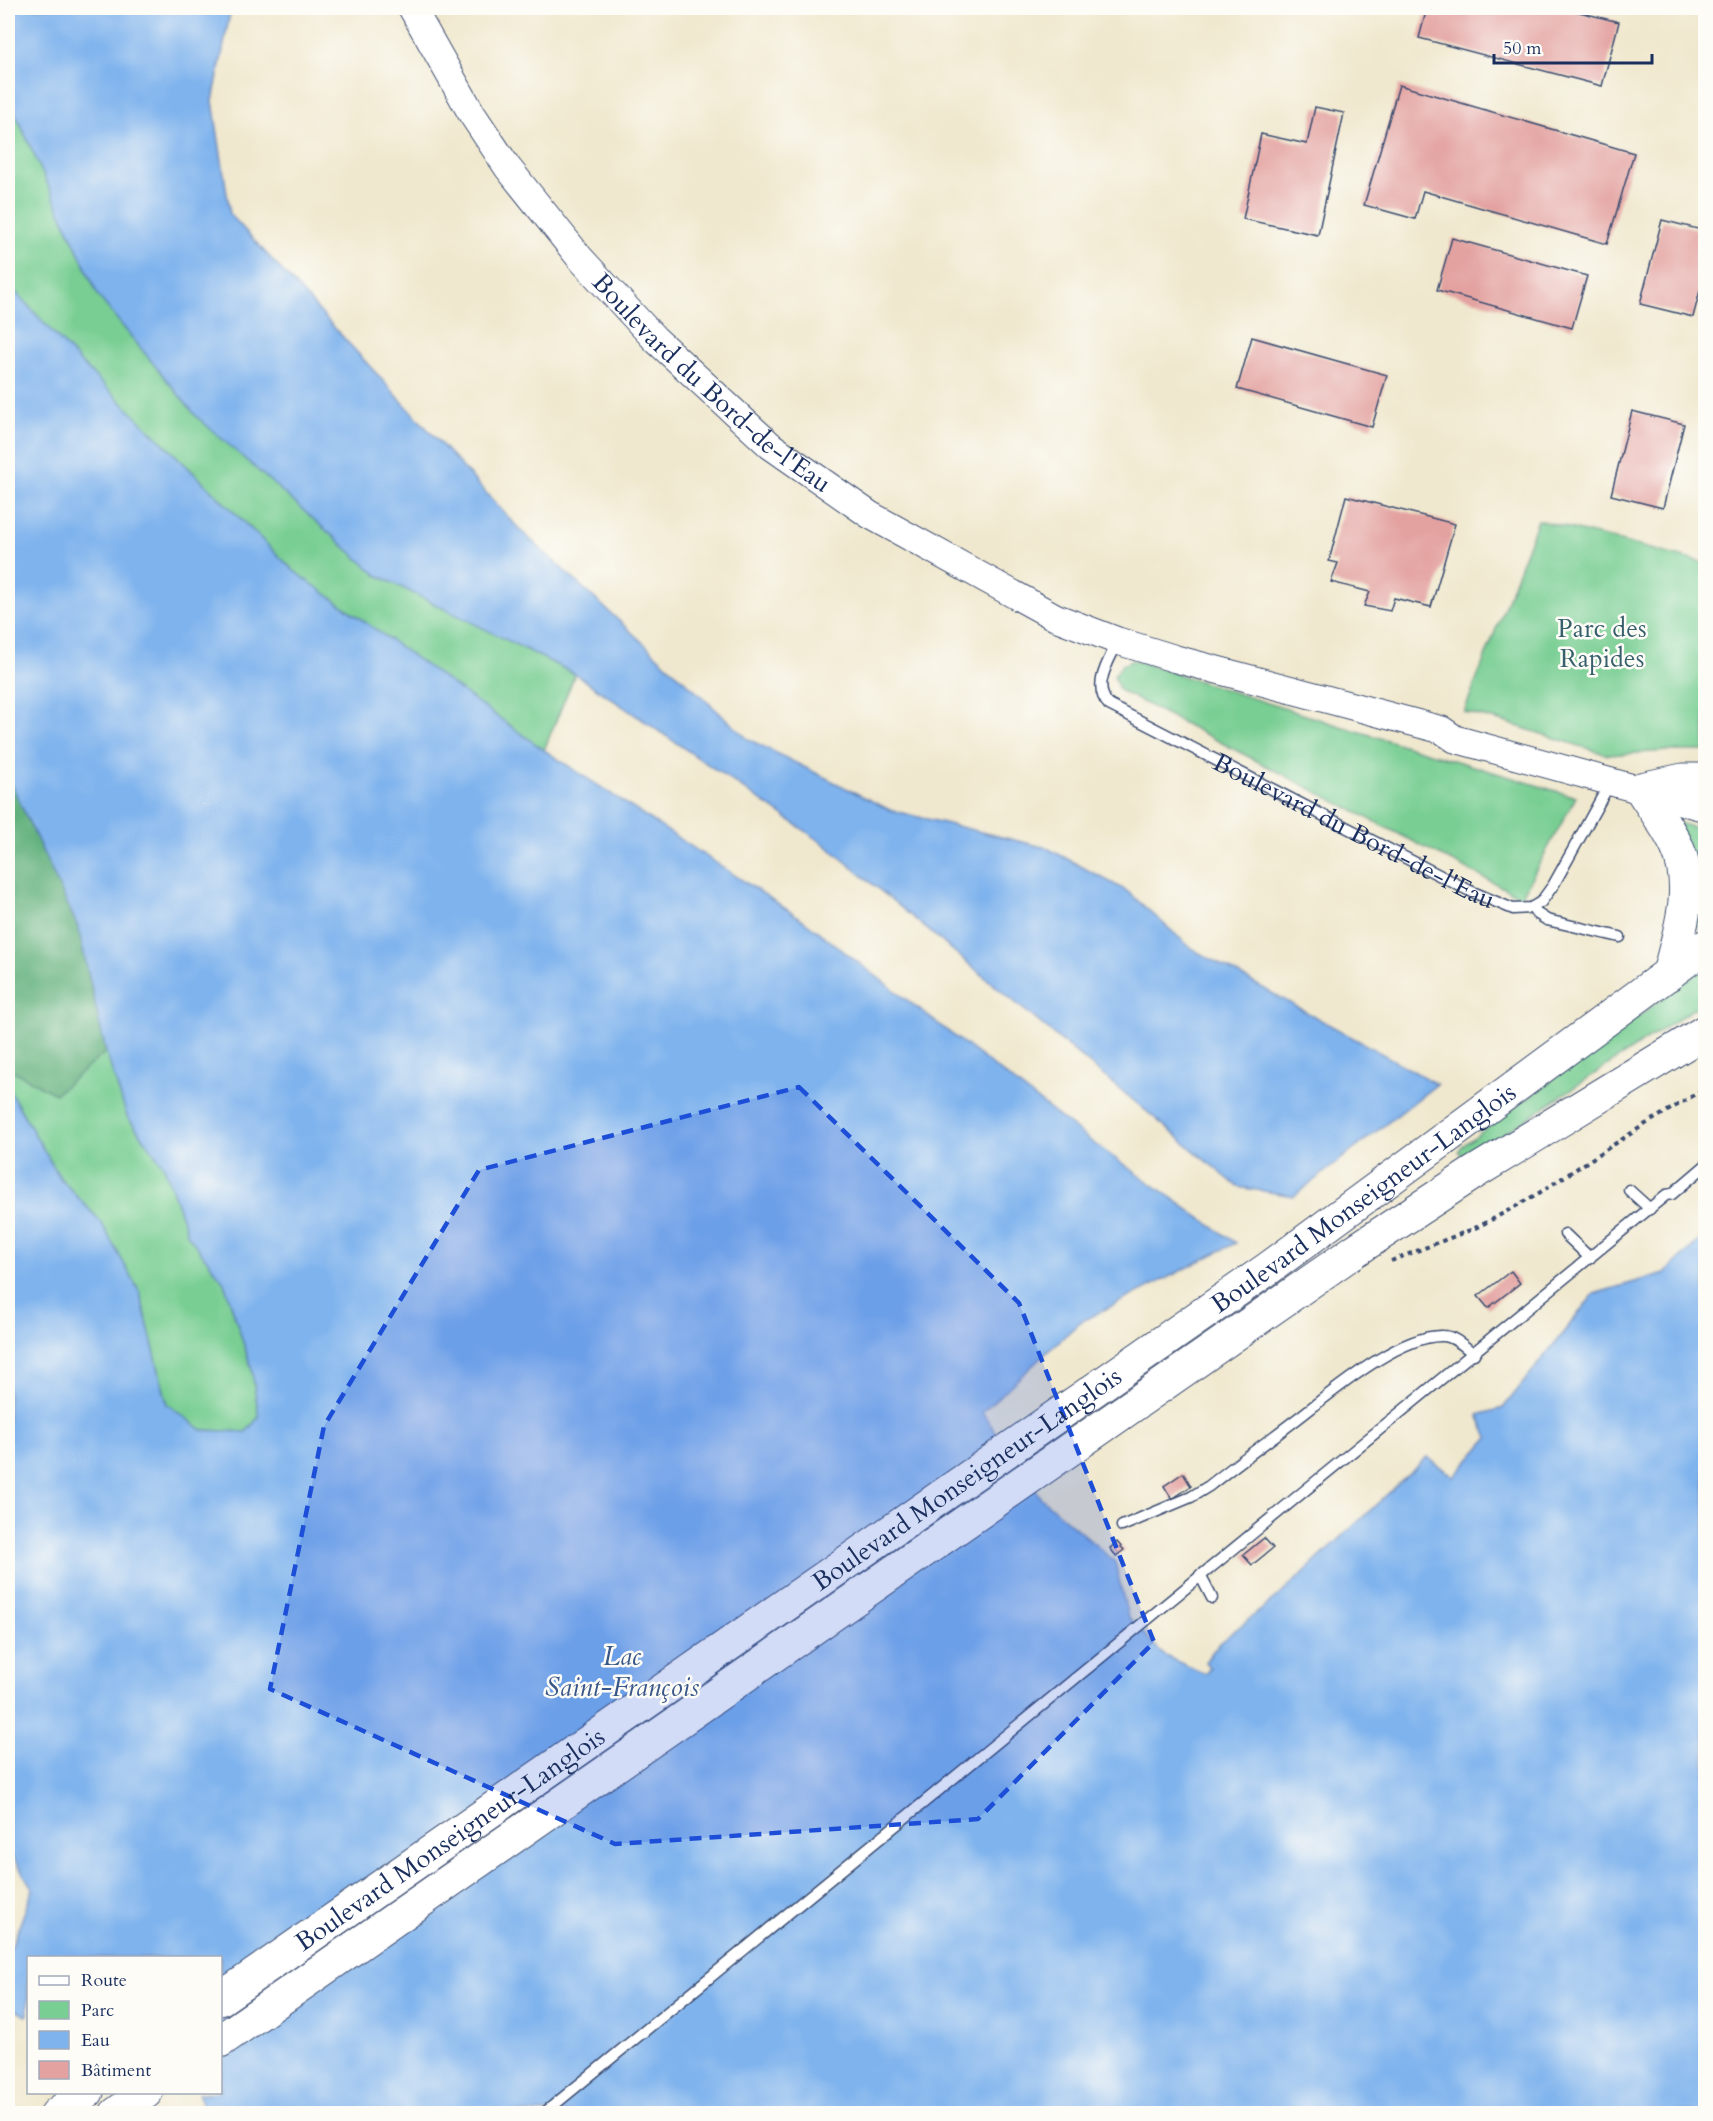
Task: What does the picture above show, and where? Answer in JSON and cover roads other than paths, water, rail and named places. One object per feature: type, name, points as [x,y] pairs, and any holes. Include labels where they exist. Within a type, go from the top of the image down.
[{"type":"highway","points":[[1626,785],[1706,780]]},
{"type":"highway","points":[[1626,785],[1678,849],[1686,880],[1684,914],[1669,974]]},
{"type":"highway","name":"Boulevard Monseigneur-Langlois","points":[[222,1998],[1269,1268],[1706,946]]},
{"type":"highway","name":"Boulevard Monseigneur-Langlois","points":[[222,2040],[1388,1228],[1706,1031]]},
{"type":"highway","points":[[57,2114],[84,2094]]},
{"type":"highway","points":[[116,2114],[143,2094]]},
{"type":"street","name":"Boulevard du Bord-de-l'Eau","points":[[412,8],[472,114],[508,168],[580,258],[655,339],[771,446],[880,520],[1055,617],[1118,641],[1242,677],[1442,730],[1455,739],[1706,808]]},
{"type":"lane","name":"Boulevard du Bord-de-l'Eau","points":[[1118,641],[1101,682],[1101,692],[1109,705],[1468,890],[1514,909],[1533,907],[1540,902],[1626,785]]},
{"type":"lane","points":[[1533,907],[1541,917],[1547,920],[1620,937]]},
{"type":"lane","points":[[543,2114],[1140,1623],[1474,1354],[1666,1195],[1672,1194],[1706,1165]]},
{"type":"lane","points":[[1629,1190],[1650,1209]]},
{"type":"lane","points":[[1565,1234],[1590,1258]]},
{"type":"lane","points":[[1122,1526],[1191,1497],[1209,1486],[1349,1379],[1384,1356],[1408,1344],[1428,1337],[1444,1335],[1474,1354]]},
{"type":"lane","points":[[1200,1575],[1212,1598]]},
{"type":"water","points":[[8,8],[231,8],[213,101],[230,214],[521,531],[748,739],[890,810],[1047,848],[1127,891],[1192,949],[1437,1084],[1294,1196],[1238,1187],[823,843],[575,674],[377,575],[196,416],[99,297],[8,97]]},
{"type":"water","name":"Lac Saint-François","points":[[8,284],[81,363],[294,571],[544,750],[803,920],[1096,1145],[1236,1243],[1080,1322],[982,1412],[1041,1498],[1115,1562],[1128,1617],[1165,1656],[1205,1674],[1210,1668],[1205,1662],[1219,1643],[1281,1594],[1427,1457],[1454,1477],[1488,1438],[1478,1415],[1503,1408],[1594,1294],[1665,1273],[1705,1235],[1705,2113],[201,2113],[203,2105],[198,2094],[222,2094],[222,1956],[27,1956],[27,2016],[8,2006],[8,1945],[11,1948],[33,1889],[8,1850],[8,1088],[60,1178],[101,1222],[140,1293],[167,1404],[202,1430],[246,1432],[259,1417],[252,1370],[224,1282],[188,1235],[164,1166],[127,1116],[106,1052],[78,927],[8,777]]},
{"type":"park label","name":"Parc des Rapides","points":[[1602,643]]}]
